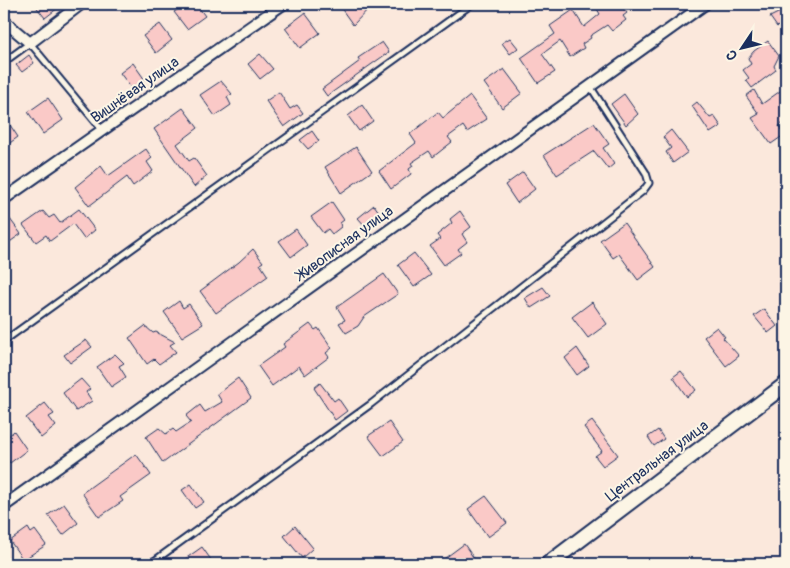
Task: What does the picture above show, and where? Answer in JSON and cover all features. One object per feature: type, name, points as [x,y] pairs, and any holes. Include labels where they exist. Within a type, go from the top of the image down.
[{"type":"street","points":[[4,21],[30,43],[81,4]]},
{"type":"street","name":"Вишнёвая улица","points":[[4,199],[283,4]]},
{"type":"street","name":"Живописная улица","points":[[4,506],[705,4]]},
{"type":"street","name":"Центральная улица","points":[[548,564],[786,384]]},
{"type":"lane","points":[[4,341],[472,4]]},
{"type":"lane","points":[[4,62],[30,43],[103,131]]},
{"type":"lane","points":[[150,564],[371,404],[643,191],[649,183],[646,173],[590,86]]},
{"type":"building","points":[[34,4],[63,4],[45,18]]},
{"type":"building","points":[[186,4],[196,4],[205,16],[187,29],[174,12]]},
{"type":"building","points":[[338,4],[373,4],[353,25]]},
{"type":"building","points":[[604,4],[620,4],[627,13],[623,16],[626,20],[612,31],[607,25],[590,36],[591,38],[582,44],[584,48],[570,57],[560,41],[542,54],[555,72],[538,83],[521,58],[555,34],[550,26],[573,10],[584,27],[600,14],[597,9]]},
{"type":"building","points":[[780,12],[786,20],[777,27],[770,17]]},
{"type":"building","points":[[305,13],[320,33],[300,48],[285,28]]},
{"type":"building","points":[[160,24],[172,40],[156,53],[143,36]]},
{"type":"building","points":[[510,38],[518,48],[510,54],[502,43]]},
{"type":"building","points":[[768,41],[779,56],[774,66],[776,70],[752,88],[746,80],[749,78],[743,70],[751,64],[748,58],[754,51]]},
{"type":"building","points":[[382,42],[389,52],[327,96],[322,89],[360,61],[358,58]]},
{"type":"building","points":[[260,54],[273,69],[260,79],[248,64]]},
{"type":"building","points":[[29,55],[34,63],[22,72],[16,65]]},
{"type":"building","points":[[133,63],[145,80],[132,89],[120,73]]},
{"type":"building","points":[[504,69],[522,93],[502,108],[484,83]]},
{"type":"building","points":[[221,81],[232,94],[227,97],[231,105],[215,116],[200,95]]},
{"type":"building","points":[[783,89],[786,94],[786,121],[779,126],[784,135],[771,144],[752,118],[759,114],[746,96],[754,90],[762,104]]},
{"type":"building","points":[[279,92],[290,109],[297,105],[303,113],[284,127],[266,101]]},
{"type":"building","points":[[624,94],[638,114],[626,125],[611,104]]},
{"type":"building","points":[[470,96],[487,119],[467,132],[463,126],[448,137],[452,142],[433,157],[429,151],[411,163],[413,166],[409,169],[411,174],[391,189],[379,171],[416,143],[410,134],[438,112],[443,118]]},
{"type":"building","points":[[48,98],[63,120],[43,134],[28,112]]},
{"type":"building","points":[[697,102],[710,118],[714,116],[721,126],[710,133],[692,106]]},
{"type":"building","points":[[362,105],[373,121],[359,131],[348,116]]},
{"type":"building","points":[[183,108],[198,128],[177,144],[189,161],[194,158],[207,176],[194,187],[154,129]]},
{"type":"building","points":[[4,116],[18,137],[7,145],[4,139]]},
{"type":"building","points":[[594,123],[609,144],[603,148],[614,164],[608,169],[594,151],[557,175],[544,155]]},
{"type":"building","points":[[671,130],[688,152],[673,163],[666,152],[671,148],[663,137]]},
{"type":"building","points":[[312,131],[319,141],[308,149],[300,140]]},
{"type":"building","points":[[356,147],[372,171],[341,193],[325,167]]},
{"type":"building","points":[[146,149],[152,158],[147,162],[153,171],[133,186],[127,177],[89,206],[75,187],[101,166],[108,176]]},
{"type":"building","points":[[523,172],[535,189],[517,203],[505,185]]},
{"type":"building","points":[[332,202],[344,220],[340,223],[341,227],[332,234],[328,229],[323,233],[311,217]]},
{"type":"building","points":[[374,205],[382,216],[366,227],[358,218]]},
{"type":"building","points":[[79,209],[95,230],[84,239],[73,224],[50,241],[46,235],[36,242],[23,225],[43,211],[49,218],[54,215],[60,223]]},
{"type":"building","points":[[4,211],[21,234],[4,246]]},
{"type":"building","points":[[460,211],[471,227],[462,234],[467,242],[458,249],[461,253],[444,265],[430,246],[440,239],[437,235],[452,223],[450,219]]},
{"type":"building","points":[[624,223],[655,267],[638,280],[619,254],[613,258],[600,240]]},
{"type":"building","points":[[296,229],[307,245],[291,257],[279,241]]},
{"type":"building","points":[[253,249],[263,262],[260,264],[268,276],[216,313],[200,291]]},
{"type":"building","points":[[414,253],[431,275],[414,287],[398,265]]},
{"type":"building","points":[[384,274],[398,294],[364,317],[358,326],[346,333],[339,323],[345,320],[337,307]]},
{"type":"building","points":[[543,287],[550,296],[531,308],[525,298]]},
{"type":"building","points":[[179,301],[183,308],[189,304],[203,324],[182,337],[164,312]]},
{"type":"building","points":[[592,302],[607,324],[588,338],[572,317]]},
{"type":"building","points":[[764,309],[777,326],[768,333],[754,316]]},
{"type":"building","points":[[310,324],[315,330],[318,328],[332,348],[326,353],[329,357],[305,375],[299,366],[272,386],[258,366],[285,347],[283,344]]},
{"type":"building","points":[[145,326],[153,333],[156,332],[175,342],[170,345],[176,352],[159,364],[154,359],[147,364],[129,338]]},
{"type":"building","points":[[717,327],[725,337],[723,338],[739,356],[726,366],[704,337]]},
{"type":"building","points":[[86,340],[92,347],[70,363],[64,355]]},
{"type":"building","points":[[577,348],[589,366],[577,375],[565,358]]},
{"type":"building","points":[[115,354],[124,363],[119,366],[126,377],[111,387],[97,367]]},
{"type":"building","points":[[681,371],[696,390],[687,397],[673,377]]},
{"type":"building","points":[[238,378],[251,398],[163,463],[146,437],[159,428],[166,434],[173,429],[176,432],[191,422],[186,416],[200,405],[205,412],[222,402],[217,394]]},
{"type":"building","points":[[81,379],[90,389],[86,392],[92,401],[76,411],[63,393]]},
{"type":"building","points":[[320,383],[334,401],[338,398],[347,411],[335,420],[314,388]]},
{"type":"building","points":[[45,403],[54,414],[49,417],[56,426],[41,438],[26,418]]},
{"type":"building","points":[[592,421],[618,455],[603,466],[595,456],[602,451],[584,427]]},
{"type":"building","points":[[389,422],[403,442],[383,456],[368,436]]},
{"type":"building","points":[[658,430],[664,439],[654,446],[648,437]]},
{"type":"building","points":[[14,431],[27,450],[10,463],[4,454],[4,440]]},
{"type":"building","points":[[136,454],[151,475],[120,497],[123,501],[99,517],[82,493]]},
{"type":"building","points":[[191,484],[204,502],[195,508],[182,490]]},
{"type":"building","points":[[486,496],[507,523],[488,537],[468,509]]},
{"type":"building","points":[[64,504],[78,523],[63,535],[48,515]]},
{"type":"building","points":[[295,526],[313,548],[302,558],[284,536]]},
{"type":"building","points":[[28,528],[31,533],[35,530],[46,545],[23,560],[10,541]]},
{"type":"building","points":[[464,544],[475,560],[470,564],[437,564]]},
{"type":"building","points":[[202,547],[214,564],[178,564]]}]
